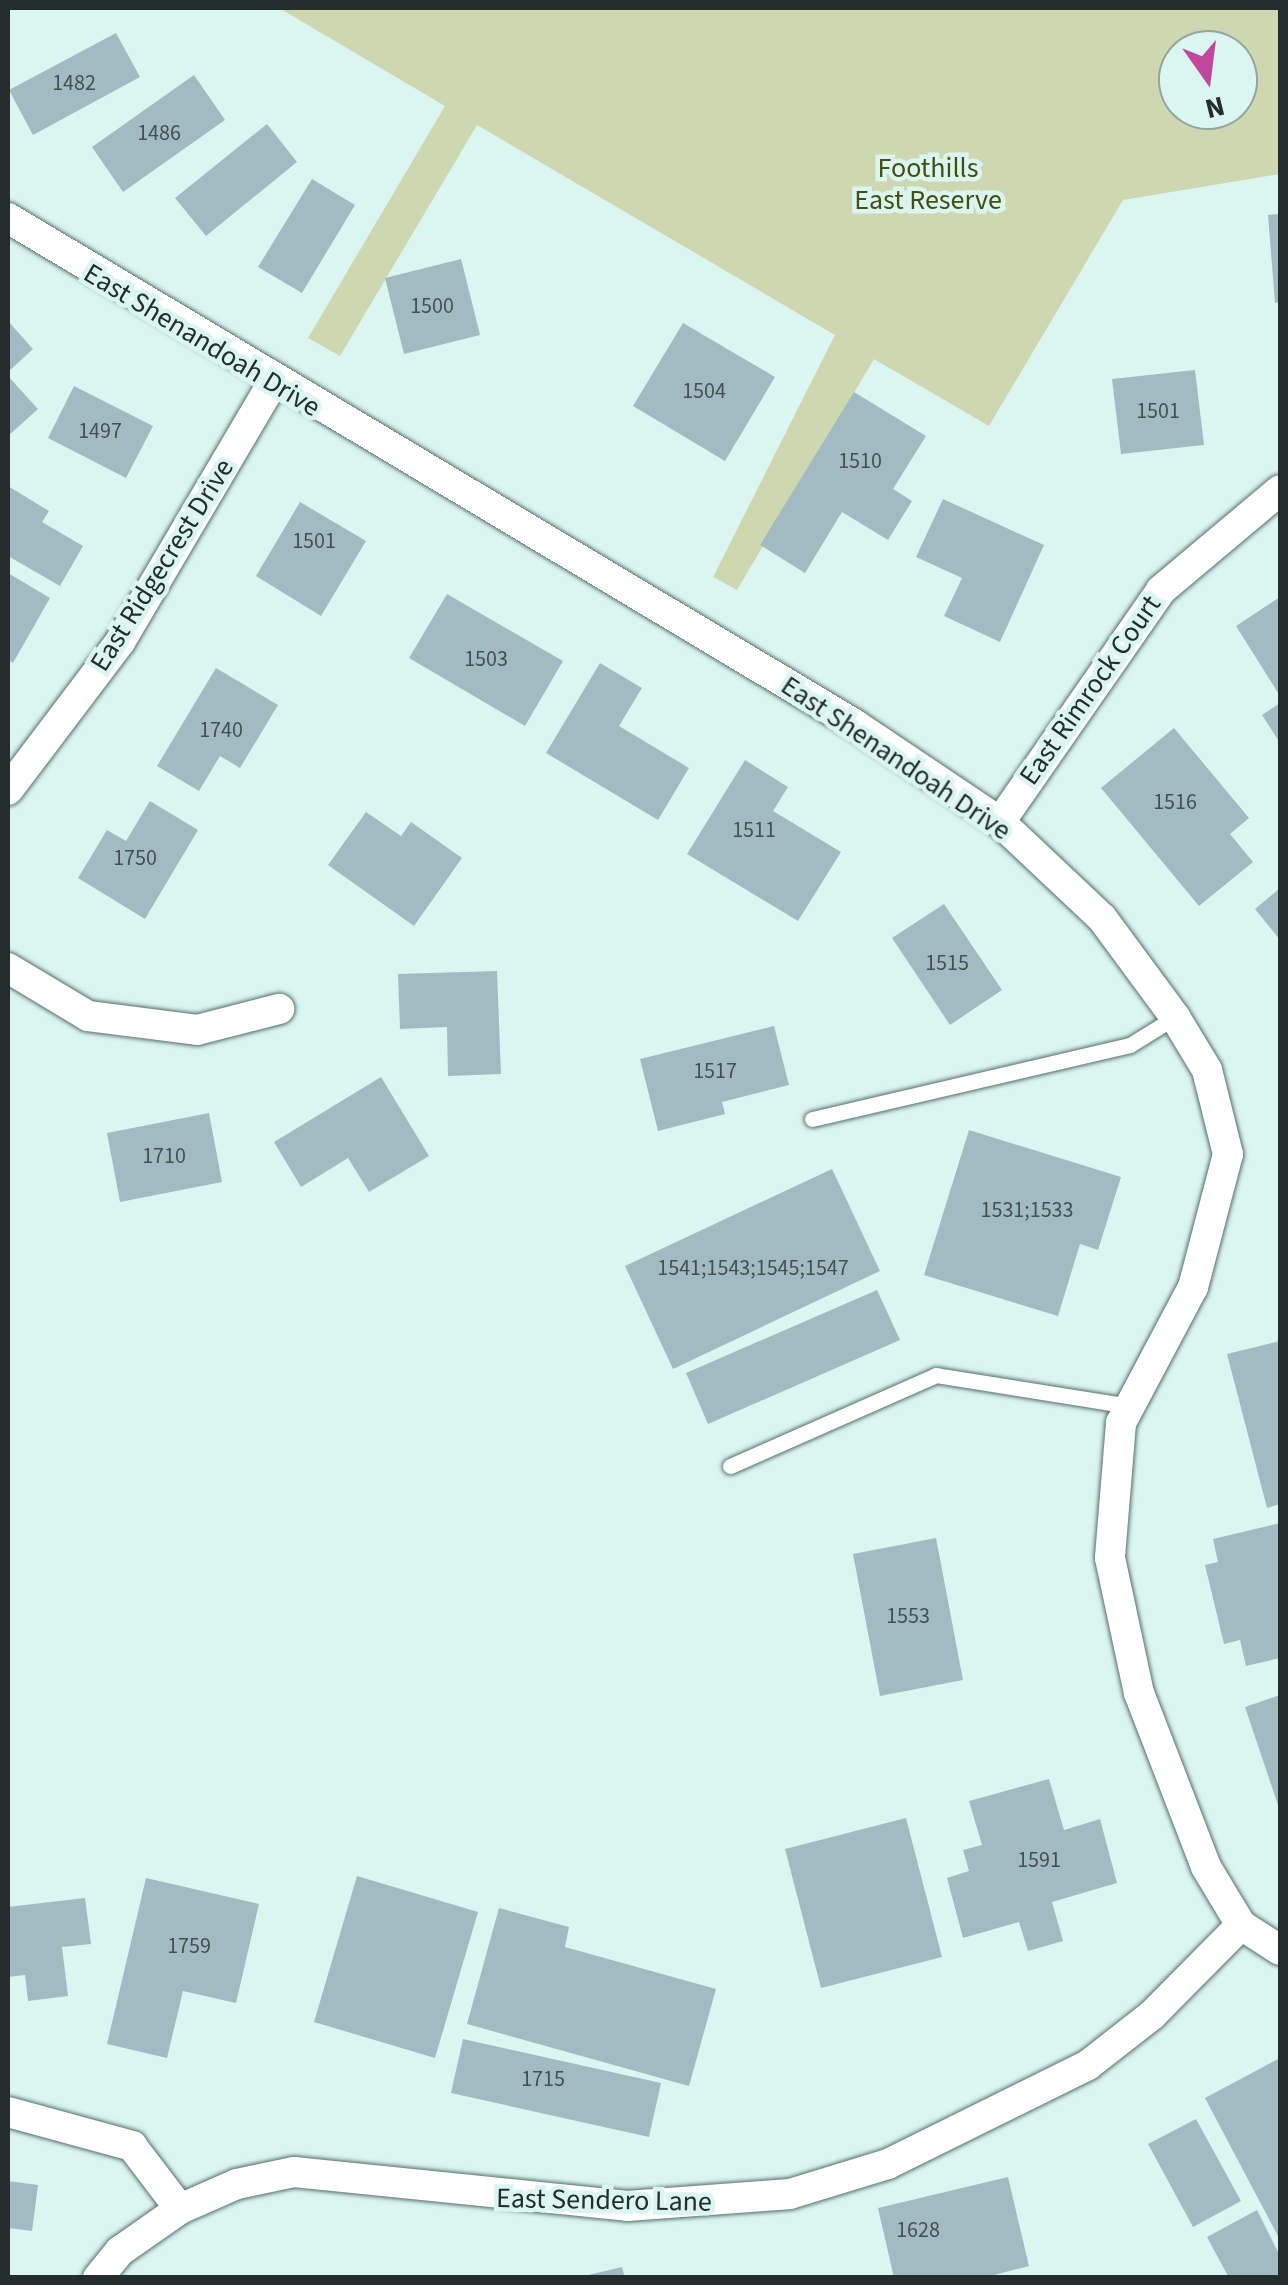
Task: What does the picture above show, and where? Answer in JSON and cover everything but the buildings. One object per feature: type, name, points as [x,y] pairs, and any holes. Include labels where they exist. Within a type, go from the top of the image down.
[{"type":"street","name":"East Shenandoah Drive","points":[[8,218],[273,382],[854,724],[1000,822],[1102,918],[1175,1017],[1207,1070],[1228,1154],[1193,1287],[1120,1423],[1110,1558],[1140,1694],[1206,1867],[1241,1925],[1280,1950]]},
{"type":"street","name":"East Ridgecrest Drive","points":[[8,790],[120,642],[273,382]]},
{"type":"street","name":"East Rimrock Court","points":[[1000,822],[1160,590],[1280,490]]},
{"type":"street","points":[[8,968],[88,1016],[197,1030],[279,1009]]},
{"type":"street","name":"East Sendero Lane","points":[[98,2278],[120,2251],[180,2210],[237,2184],[294,2172],[627,2206],[790,2194],[888,2164],[1088,2064],[1152,2015],[1241,1925]]},
{"type":"street","points":[[8,2112],[132,2146],[180,2210]]},
{"type":"lane","points":[[812,1119],[1130,1045],[1175,1017]]},
{"type":"lane","points":[[730,1466],[936,1375],[1129,1406]]},
{"type":"green space","name":"Foothills East Reserve","points":[[279,8],[1280,8],[1280,174],[1123,200],[989,426],[874,359],[737,590],[713,577],[835,335],[477,125],[340,356],[308,338],[445,106]]}]
